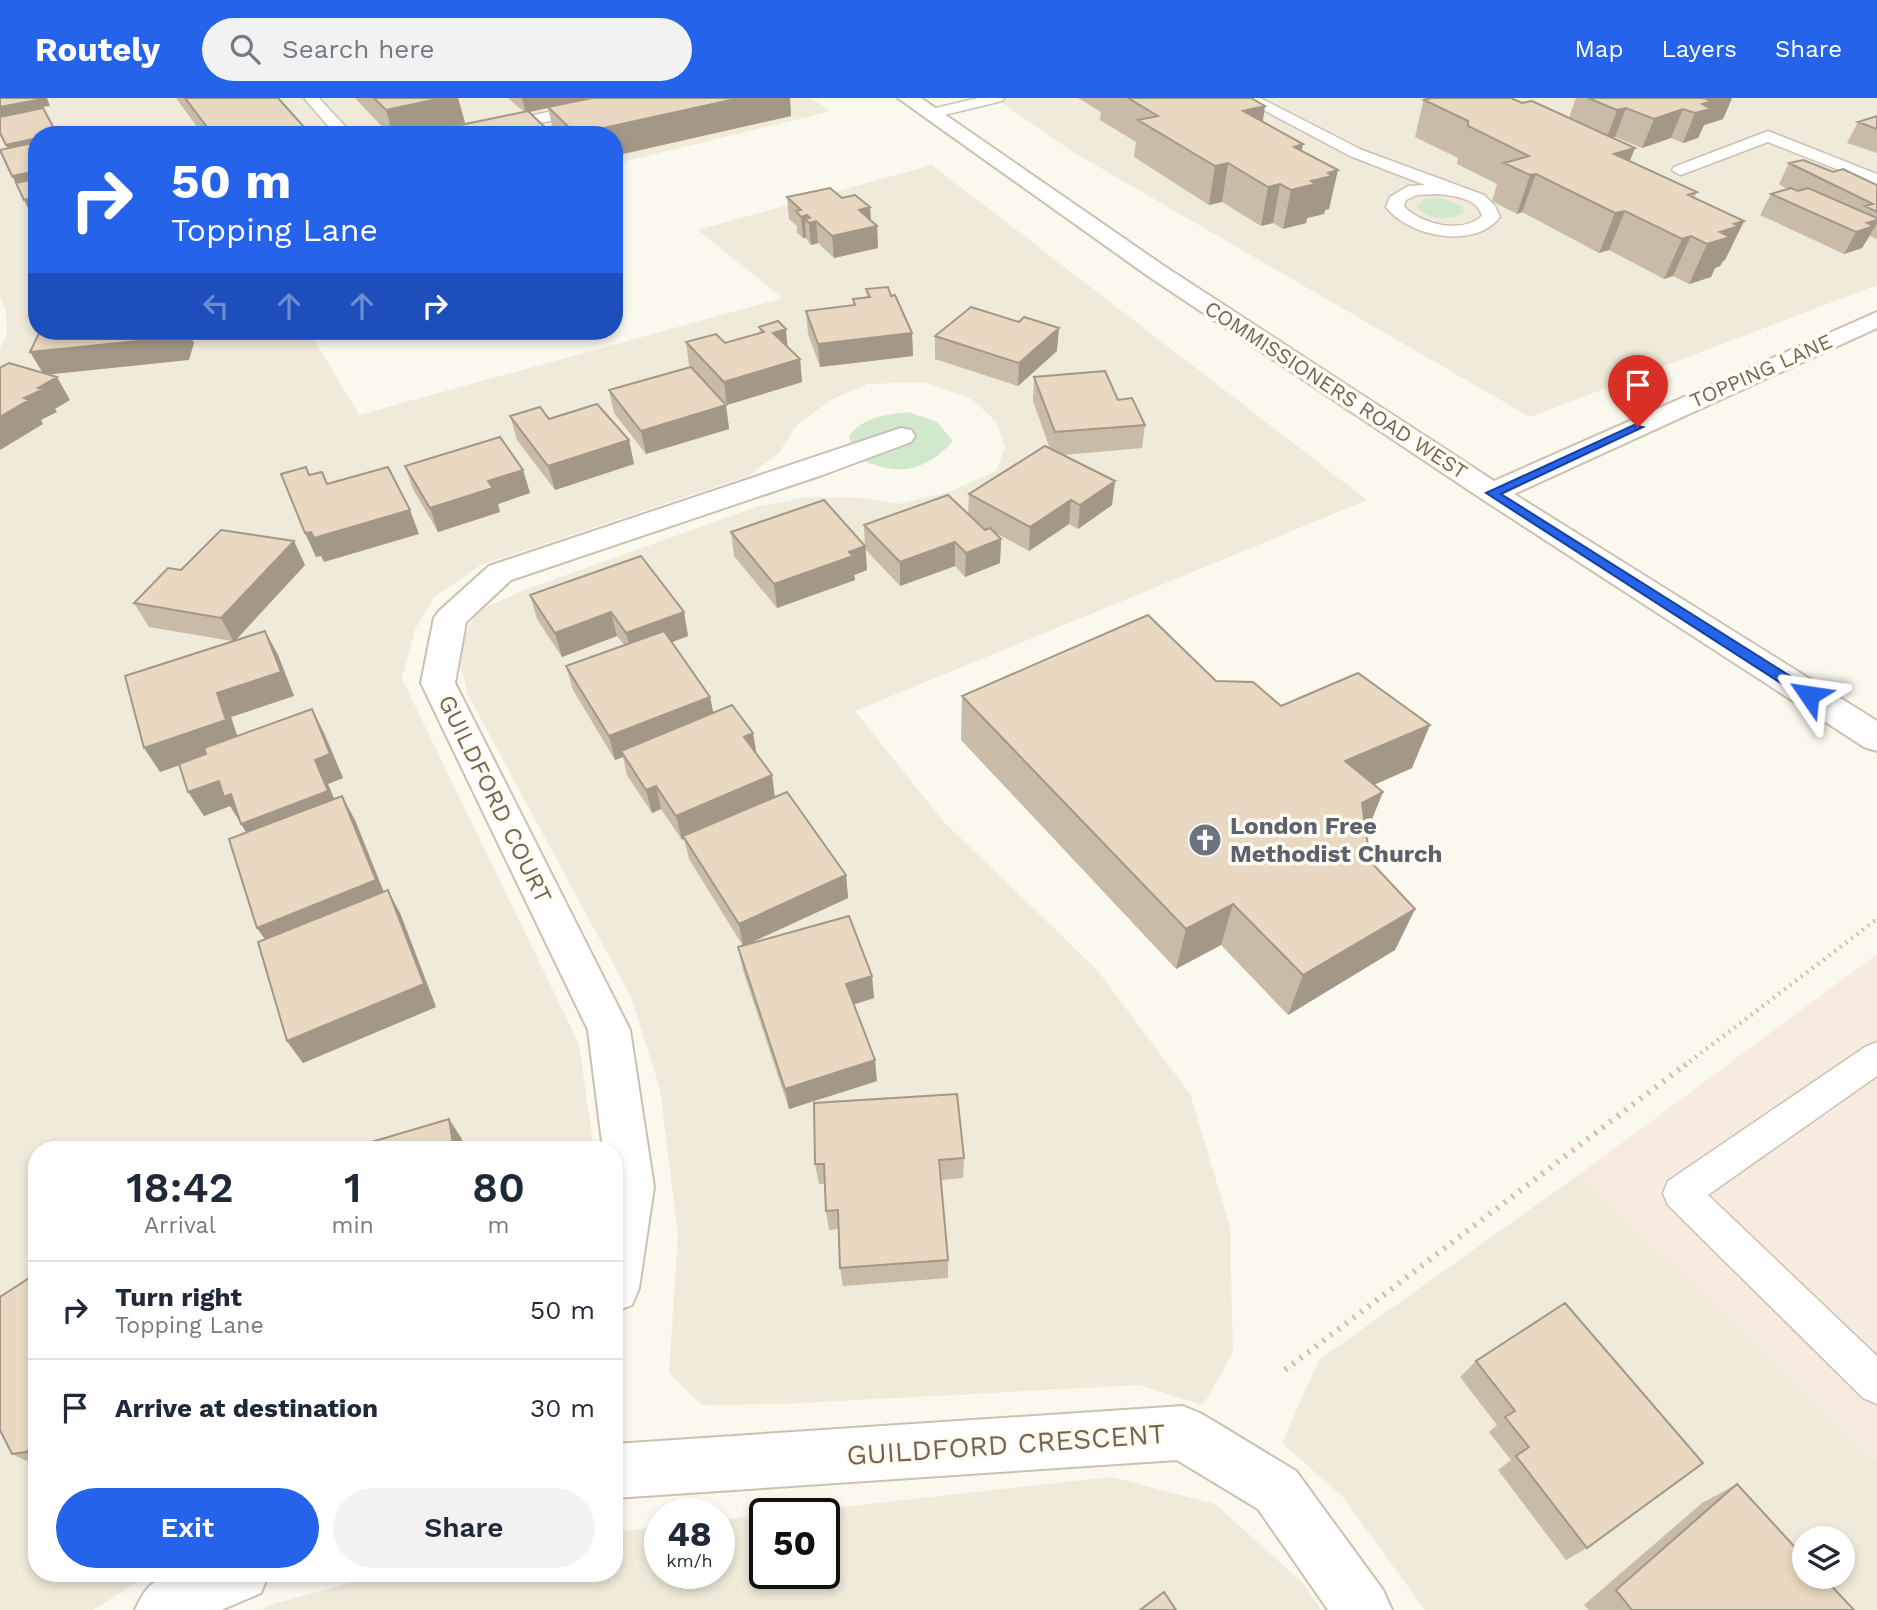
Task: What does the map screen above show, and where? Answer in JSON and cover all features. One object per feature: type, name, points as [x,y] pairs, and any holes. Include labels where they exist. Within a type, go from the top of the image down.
[{"type":"street","name":"COMMISSIONERS ROAD WEST","points":[[908,98],[1156,271],[1492,493],[1877,738]]},
{"type":"street","name":"TOPPING LANE","points":[[1492,493],[1877,319]]},
{"type":"street","name":"GUILDFORD COURT","points":[[623,1235],[631,1187],[609,1030],[438,683],[450,618],[500,573],[815,468],[901,436]]},
{"type":"street","name":"GUILDFORD CRESCENT","points":[[623,1470],[1183,1433],[1277,1490],[1363,1610]]},
{"type":"street","points":[[164,1610],[173,1601],[219,1582]]},
{"type":"lane","points":[[311,98],[337,126]]},
{"type":"lane","points":[[506,126],[632,98]]},
{"type":"lane","points":[[932,113],[998,98]]},
{"type":"lane","points":[[1248,98],[1356,153],[1463,193],[1488,207],[1492,212],[1488,222],[1463,230],[1439,229],[1406,218],[1356,153]]},
{"type":"lane","points":[[1679,170],[1768,136],[1877,180]]},
{"type":"lane","points":[[1395,207],[1398,197],[1414,190],[1438,189],[1463,193]]},
{"type":"lane","points":[[1877,1057],[1681,1193],[1877,1384]]},
{"type":"path","points":[[1284,1370],[1877,919]]},
{"type":"shaded area","points":[[0,98],[811,98],[831,111],[623,162],[623,126],[28,126],[28,340],[314,340],[359,415],[783,298],[698,230],[932,165],[1367,500],[855,711],[943,821],[1098,971],[1190,1094],[1230,1227],[1233,1353],[1203,1405],[1139,1385],[780,1404],[702,1405],[669,1373],[678,1235],[660,1089],[631,997],[468,695],[457,650],[477,611],[530,588],[759,506],[808,497],[861,498],[898,504],[951,491],[996,471],[1005,448],[996,421],[970,398],[923,382],[868,384],[830,400],[796,426],[778,454],[748,476],[481,565],[434,597],[415,629],[402,679],[579,1044],[593,1141],[28,1141],[28,1582],[137,1582],[93,1610],[0,1610],[0,348],[7,334],[6,311],[0,295]]},
{"type":"shaded area","points":[[995,98],[1877,98],[1877,285],[1530,417],[1073,152]]},
{"type":"shaded area","points":[[1877,954],[1877,1460],[1580,1174]]},
{"type":"shaded area","points":[[1580,1174],[1877,1460],[1877,1610],[1425,1610],[1343,1497],[1282,1443],[1319,1360]]},
{"type":"shaded area","points":[[1111,1477],[1215,1504],[1303,1583],[1321,1610],[262,1610],[270,1605],[353,1582],[623,1582],[623,1531],[644,1529],[644,1589],[735,1589],[735,1518],[749,1517],[749,1589],[840,1589],[840,1507]]},
{"type":"green space","points":[[1441,198],[1462,206],[1464,212],[1439,218],[1426,214],[1417,206],[1426,199]]},
{"type":"green space","points":[[909,412],[937,422],[953,441],[930,461],[907,469],[883,467],[855,457],[849,436],[861,424],[892,414]]},
{"type":"building","points":[[0,98],[36,98],[37,100],[0,107]]},
{"type":"building","points":[[185,98],[278,98],[303,126],[206,126]]},
{"type":"building","points":[[374,98],[442,98],[386,110]]},
{"type":"building","points":[[592,98],[740,98],[612,126],[568,126],[548,107]]},
{"type":"building","points":[[1128,98],[1251,98],[1265,106],[1243,111],[1303,144],[1294,147],[1338,170],[1328,173],[1332,176],[1311,181],[1315,184],[1291,190],[1280,184],[1268,187],[1228,163],[1215,166],[1138,120],[1158,116]]},
{"type":"building","points":[[1511,98],[1522,103],[1532,101],[1635,148],[1614,154],[1697,192],[1688,195],[1744,221],[1734,224],[1739,226],[1720,232],[1730,237],[1707,244],[1691,236],[1682,239],[1625,211],[1615,213],[1536,174],[1530,175],[1504,163],[1529,156],[1468,126],[1468,121],[1424,100]]},
{"type":"building","points":[[1588,98],[1709,98],[1706,99],[1712,101],[1702,104],[1711,109],[1695,113],[1683,109],[1654,119],[1626,108],[1617,110]]},
{"type":"building","points":[[43,108],[53,126],[28,126],[28,140],[6,145],[0,133],[0,117]]},
{"type":"building","points":[[528,111],[544,126],[456,126]]},
{"type":"building","points":[[1877,116],[1877,129],[1858,122]]},
{"type":"building","points":[[28,144],[28,173],[12,176],[0,150]]},
{"type":"building","points":[[1803,160],[1833,172],[1843,169],[1877,185],[1877,212],[1865,206],[1873,204],[1789,163]]},
{"type":"building","points":[[28,180],[28,199],[24,200],[16,183]]},
{"type":"building","points":[[830,188],[842,198],[855,195],[870,207],[859,210],[877,226],[832,236],[816,221],[809,223],[805,219],[810,218],[807,215],[801,217],[796,211],[801,210],[787,197]]},
{"type":"building","points":[[1791,188],[1798,191],[1808,188],[1877,220],[1867,223],[1874,226],[1856,232],[1771,194]]},
{"type":"building","points":[[888,287],[891,296],[895,295],[912,333],[818,344],[806,311],[855,305],[853,299],[870,297],[866,289]]},
{"type":"building","points":[[971,307],[1019,322],[1024,317],[1059,328],[1019,363],[935,336]]},
{"type":"building","points":[[778,321],[786,329],[773,333],[800,359],[724,382],[686,342],[716,334],[725,343],[764,332],[759,327]]},
{"type":"building","points":[[36,340],[148,340],[30,352]]},
{"type":"building","points":[[9,363],[57,377],[38,388],[44,389],[24,398],[29,400],[0,417],[0,368]]},
{"type":"building","points":[[691,367],[726,405],[641,431],[609,390]]},
{"type":"building","points":[[1105,371],[1118,400],[1132,398],[1145,425],[1055,432],[1034,377]]},
{"type":"building","points":[[597,404],[629,440],[548,466],[510,416],[540,407],[549,419]]},
{"type":"building","points":[[500,437],[523,470],[488,481],[493,488],[430,508],[405,466]]},
{"type":"building","points":[[1045,446],[1115,481],[1080,505],[1071,500],[1030,527],[969,494]]},
{"type":"building","points":[[306,467],[309,475],[322,472],[327,484],[388,467],[410,510],[314,538],[311,532],[305,533],[281,474]]},
{"type":"building","points":[[948,495],[985,530],[990,528],[1001,539],[966,553],[955,542],[900,562],[864,525]]},
{"type":"building","points":[[824,500],[865,546],[849,552],[853,556],[774,584],[731,532]]},
{"type":"building","points":[[221,530],[294,541],[221,618],[134,603],[168,568],[181,570]]},
{"type":"building","points":[[641,556],[684,612],[626,633],[611,612],[555,633],[530,595]]},
{"type":"building","name":"London Free Methodist Church","points":[[1148,615],[1216,681],[1253,682],[1281,706],[1358,673],[1430,725],[1345,761],[1383,792],[1362,803],[1370,861],[1415,909],[1303,975],[1233,904],[1186,929],[962,696]]},
{"type":"building","points":[[265,631],[281,672],[217,693],[226,720],[144,748],[125,676]]},
{"type":"building","points":[[664,631],[710,697],[609,736],[566,666]]},
{"type":"building","points":[[732,705],[753,733],[744,737],[772,775],[676,816],[656,786],[646,790],[621,751]]},
{"type":"building","points":[[312,709],[330,754],[315,760],[328,791],[241,824],[231,794],[224,797],[219,781],[188,792],[179,764],[206,754],[204,748]]},
{"type":"building","points":[[787,792],[846,875],[739,924],[683,836]]},
{"type":"building","points":[[342,796],[376,880],[257,928],[229,839]]},
{"type":"building","points":[[388,890],[424,984],[287,1041],[258,942]]},
{"type":"building","points":[[849,916],[872,976],[846,984],[875,1060],[785,1089],[738,947]]},
{"type":"building","points":[[957,1094],[964,1158],[939,1160],[948,1260],[840,1268],[838,1210],[826,1211],[824,1164],[815,1164],[814,1103]]},
{"type":"building","points":[[449,1119],[453,1141],[375,1141]]},
{"type":"building","points":[[28,1279],[28,1451],[12,1454],[0,1430],[0,1297]]},
{"type":"building","points":[[1565,1303],[1703,1463],[1587,1548],[1516,1456],[1529,1447],[1505,1417],[1515,1411],[1476,1361]]},
{"type":"building","points":[[1737,1484],[1792,1544],[1792,1589],[1834,1589],[1854,1610],[1632,1610],[1616,1590]]},
{"type":"building","points":[[1164,1592],[1176,1610],[1140,1610]]},
{"type":"place","name":"London Free Methodist Church","points":[[1205,840]]},
{"type":"route","points":[[1638,427],[1492,493],[1809,695]]}]
